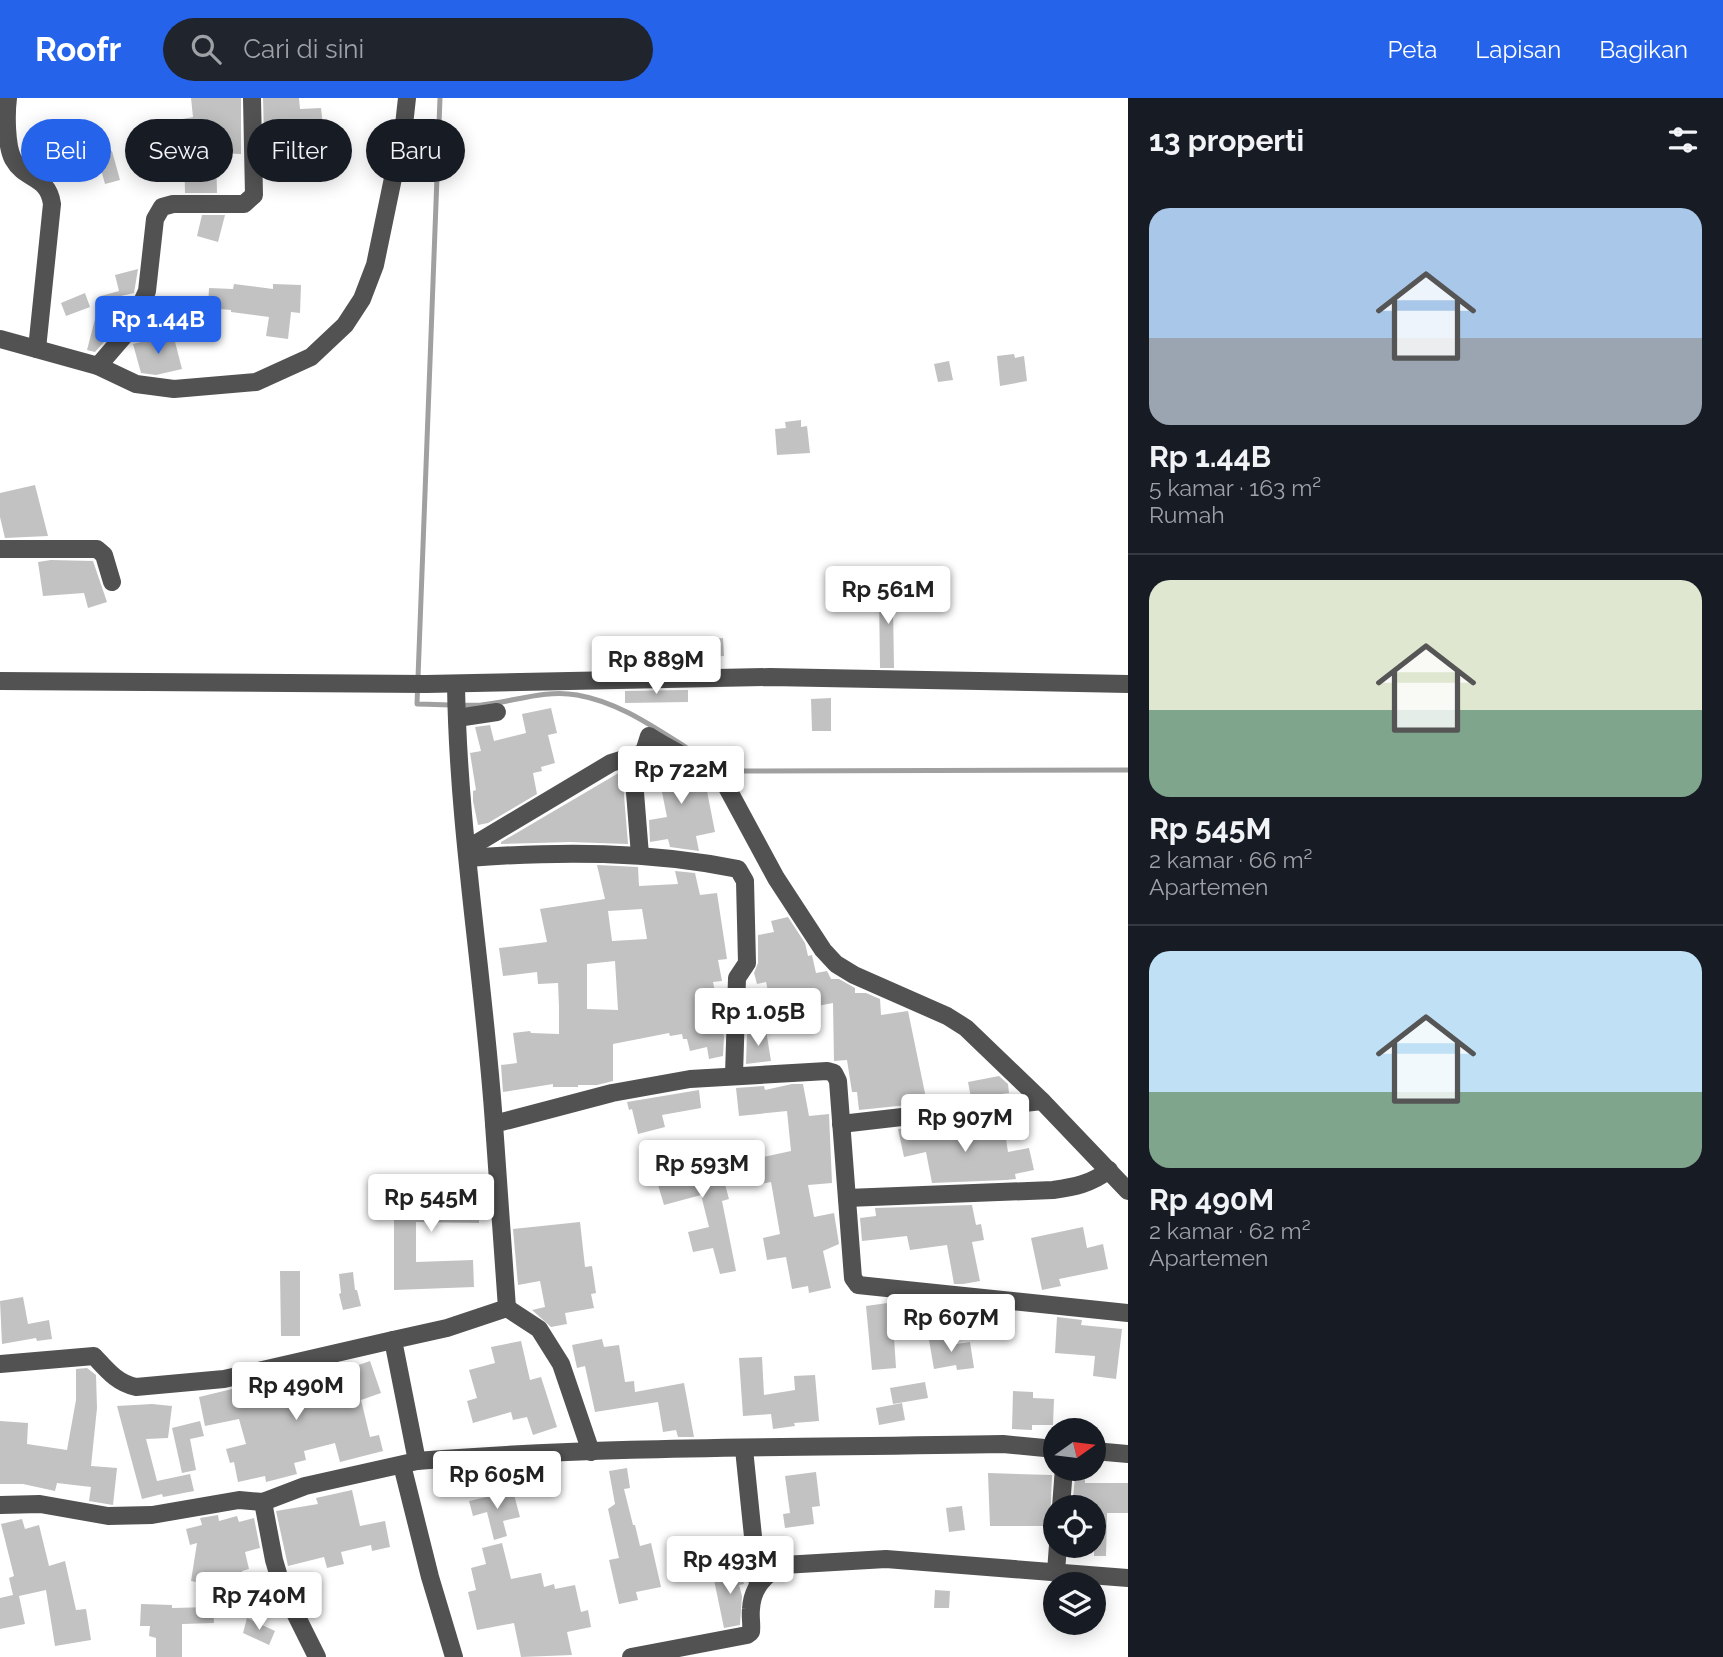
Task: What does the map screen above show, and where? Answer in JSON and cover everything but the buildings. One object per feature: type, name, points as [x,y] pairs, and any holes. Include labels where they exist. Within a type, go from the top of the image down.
[{"type":"street","points":[[8,98],[7,130],[11,156],[25,172],[49,189],[52,204],[37,349]]},
{"type":"street","points":[[98,366],[130,329],[147,291],[155,219],[162,207],[173,204],[244,204],[254,195],[252,98]]},
{"type":"street","points":[[0,339],[98,366],[136,384],[174,389],[256,382],[311,357],[345,325],[362,299],[375,265],[404,125],[407,98]]},
{"type":"street","points":[[0,549],[97,549],[104,555],[112,582]]},
{"type":"street","points":[[456,703],[770,677],[1128,684]]},
{"type":"street","points":[[0,681],[419,684],[456,703],[497,712]]},
{"type":"street","points":[[456,703],[467,853],[494,1124],[507,1308]]},
{"type":"street","points":[[640,855],[638,754],[649,736],[723,780],[776,878],[823,950],[836,964],[854,975],[947,1016],[966,1028],[1042,1101],[1128,1191]]},
{"type":"street","points":[[467,853],[600,769],[638,754]]},
{"type":"street","points":[[467,853],[640,855],[736,869],[743,875],[747,961],[737,978],[734,1076]]},
{"type":"street","points":[[494,1124],[636,1087],[690,1079],[827,1071],[834,1073],[838,1081],[853,1278],[858,1285],[1128,1313]]},
{"type":"street","points":[[841,1124],[1042,1101]]},
{"type":"street","points":[[847,1198],[1053,1190],[1077,1187],[1096,1180],[1109,1170]]},
{"type":"street","points":[[0,1364],[94,1356],[115,1379],[136,1387],[224,1379],[447,1328],[507,1308]]},
{"type":"street","points":[[507,1308],[539,1329],[561,1364],[591,1451]]},
{"type":"street","points":[[393,1340],[410,1463],[430,1577],[454,1657]]},
{"type":"street","points":[[0,1505],[40,1504],[108,1516],[152,1515],[239,1500],[263,1502],[305,1486],[410,1463],[479,1456],[591,1451],[1003,1444],[1043,1448]]},
{"type":"street","points":[[631,1657],[747,1635],[751,1632],[751,1608],[758,1585],[744,1449]]},
{"type":"street","points":[[1106,1452],[1128,1454]]},
{"type":"street","points":[[263,1502],[282,1587],[317,1657]]},
{"type":"street","points":[[758,1585],[769,1572],[783,1565],[886,1559],[1056,1572],[1057,1558]]},
{"type":"street","points":[[1106,1576],[1128,1578]]},
{"type":"waterway","points":[[440,98],[417,704],[481,705],[541,695],[577,695],[621,709],[687,748]]},
{"type":"waterway","points":[[715,767],[731,771],[1128,770]]}]
